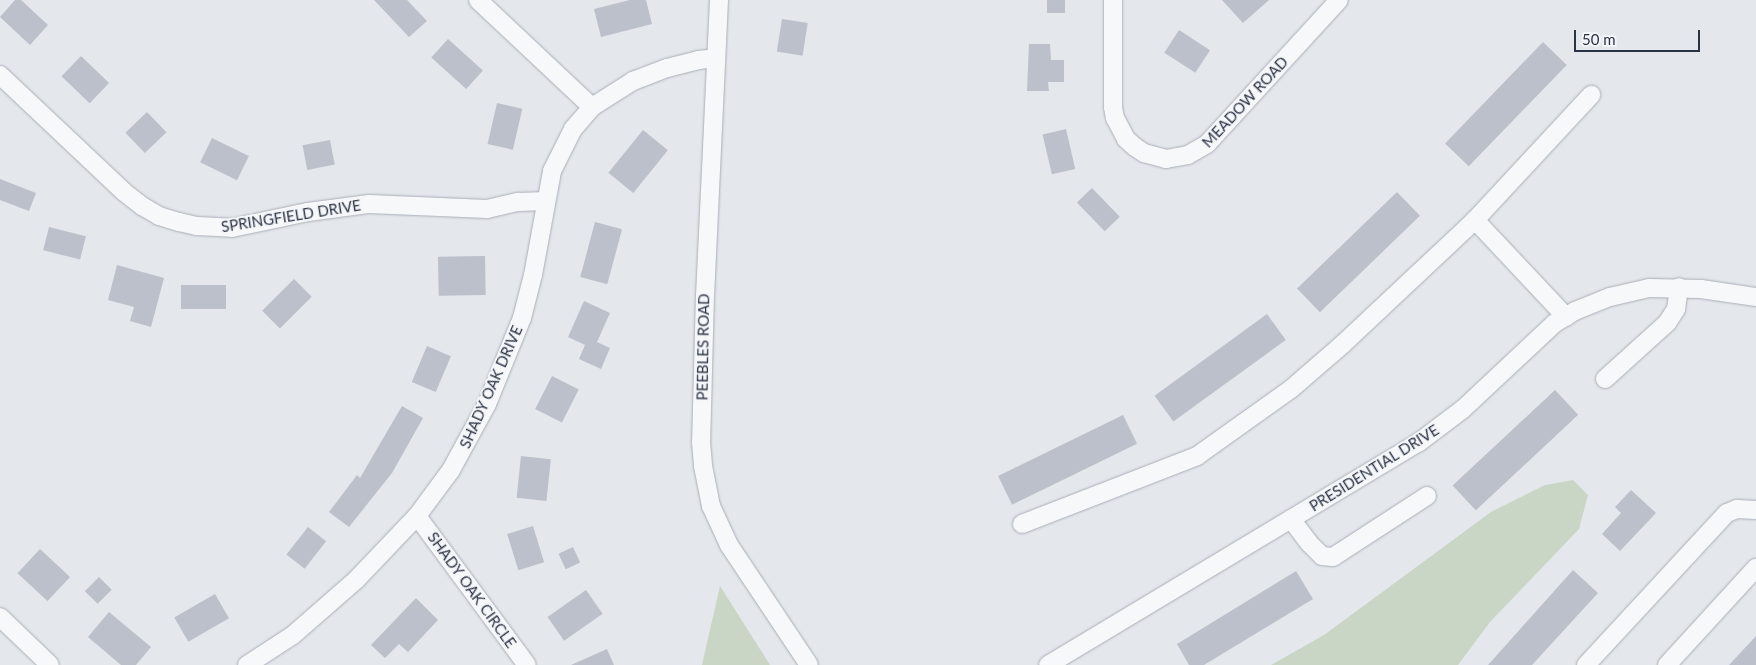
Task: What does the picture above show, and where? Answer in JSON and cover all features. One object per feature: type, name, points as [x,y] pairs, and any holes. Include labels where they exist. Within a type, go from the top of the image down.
[{"type":"street","points":[[478,0],[592,107]]},
{"type":"street","name":"PEEBLES ROAD","points":[[719,0],[705,294],[701,442],[703,466],[711,506],[729,546],[809,665]]},
{"type":"street","name":"MEADOW ROAD","points":[[1113,0],[1113,106],[1115,118],[1126,139],[1135,147],[1144,153],[1166,158],[1188,155],[1207,144],[1339,0]]},
{"type":"street","name":"SHADY OAK DRIVE","points":[[246,665],[293,635],[325,610],[363,574],[417,516],[451,470],[470,438],[505,364],[522,318],[533,275],[552,171],[573,129],[592,107],[618,89],[649,73],[698,60],[716,58]]},
{"type":"street","name":"SPRINGFIELD DRIVE","points":[[0,75],[124,192],[159,216],[179,222],[197,226],[232,228],[308,212],[360,205],[388,204],[487,210],[518,202],[546,201]]},
{"type":"street","points":[[1022,524],[1198,456],[1291,389],[1343,344],[1475,220],[1591,95]]},
{"type":"street","points":[[1475,220],[1566,317]]},
{"type":"street","points":[[1605,379],[1667,323],[1676,309],[1679,287]]},
{"type":"street","name":"PRESIDENTIAL DRIVE","points":[[1048,665],[1418,443],[1463,409],[1536,341],[1566,317],[1591,304],[1632,290],[1679,287],[1756,297]]},
{"type":"street","points":[[1292,519],[1309,543],[1322,556],[1333,557],[1427,496]]},
{"type":"street","points":[[1586,665],[1727,513],[1737,509],[1756,510]]},
{"type":"street","name":"SHADY OAK CIRCLE","points":[[417,516],[527,665]]},
{"type":"street","points":[[1667,665],[1756,568]]},
{"type":"street","points":[[0,617],[50,665]]},
{"type":"green space","points":[[1573,480],[1588,495],[1579,529],[1490,622],[1458,665],[1271,665],[1324,635],[1491,512],[1545,485]]},
{"type":"green space","points":[[720,586],[770,665],[702,665]]},
{"type":"building","points":[[15,0],[21,0],[48,25],[30,45],[0,17]]},
{"type":"building","points":[[374,0],[407,0],[427,21],[409,37]]},
{"type":"building","points":[[630,0],[646,0],[652,24],[601,37],[594,9]]},
{"type":"building","points":[[1047,0],[1065,0],[1065,13],[1047,13]]},
{"type":"building","points":[[1222,0],[1269,0],[1243,23]]},
{"type":"building","points":[[782,19],[808,23],[803,56],[777,52]]},
{"type":"building","points":[[1179,30],[1210,50],[1195,73],[1164,53]]},
{"type":"building","points":[[448,39],[483,70],[466,89],[431,58]]},
{"type":"building","points":[[1543,42],[1567,65],[1469,166],[1445,143]]},
{"type":"building","points":[[1029,44],[1050,44],[1051,60],[1064,60],[1064,82],[1048,82],[1049,91],[1027,91]]},
{"type":"building","points":[[81,56],[109,83],[90,103],[62,76]]},
{"type":"building","points":[[497,103],[522,109],[513,150],[488,144]]},
{"type":"building","points":[[147,112],[166,132],[145,153],[125,133]]},
{"type":"building","points":[[1066,129],[1075,169],[1052,174],[1043,134]]},
{"type":"building","points":[[643,130],[668,150],[633,193],[608,173]]},
{"type":"building","points":[[212,138],[249,156],[237,180],[200,162]]},
{"type":"building","points":[[330,140],[335,165],[307,170],[303,145]]},
{"type":"building","points":[[0,179],[36,193],[29,211],[0,200]]},
{"type":"building","points":[[1092,188],[1120,217],[1105,231],[1077,203]]},
{"type":"building","points":[[1397,192],[1420,216],[1320,312],[1297,289]]},
{"type":"building","points":[[595,222],[622,229],[607,284],[580,277]]},
{"type":"building","points":[[49,227],[86,236],[80,259],[43,250]]},
{"type":"building","points":[[485,256],[486,295],[439,296],[438,257]]},
{"type":"building","points":[[117,265],[164,278],[151,327],[130,321],[134,307],[108,300]]},
{"type":"building","points":[[294,279],[312,297],[280,328],[262,311]]},
{"type":"building","points":[[181,285],[226,285],[226,309],[181,309]]},
{"type":"building","points":[[584,301],[610,313],[597,342],[610,348],[601,369],[579,359],[585,345],[568,337]]},
{"type":"building","points":[[1267,314],[1286,340],[1173,422],[1155,396]]},
{"type":"building","points":[[427,346],[451,356],[436,392],[412,382]]},
{"type":"building","points":[[552,376],[579,390],[562,423],[535,409]]},
{"type":"building","points":[[1555,390],[1578,415],[1476,510],[1453,485]]},
{"type":"building","points":[[402,406],[423,418],[392,473],[349,527],[329,512],[357,475],[360,478]]},
{"type":"building","points":[[1123,415],[1137,444],[1012,505],[998,476]]},
{"type":"building","points":[[521,456],[551,459],[546,501],[517,498]]},
{"type":"building","points":[[1631,490],[1656,513],[1620,551],[1602,534],[1621,513],[1615,507]]},
{"type":"building","points":[[533,526],[544,562],[518,570],[507,534]]},
{"type":"building","points":[[308,527],[326,541],[305,569],[286,555]]},
{"type":"building","points":[[573,547],[580,562],[566,569],[558,554]]},
{"type":"building","points":[[40,549],[70,577],[47,601],[17,573]]},
{"type":"building","points":[[1573,570],[1598,593],[1532,665],[1488,665]]},
{"type":"building","points":[[1296,571],[1313,599],[1204,665],[1189,665],[1177,644]]},
{"type":"building","points":[[99,577],[112,590],[98,604],[85,591]]},
{"type":"building","points":[[586,590],[603,614],[564,641],[547,617]]},
{"type":"building","points":[[215,594],[229,618],[188,642],[174,618]]},
{"type":"building","points":[[416,598],[438,620],[408,652],[399,644],[385,658],[371,645]]},
{"type":"building","points":[[109,612],[151,647],[136,665],[121,665],[88,637]]},
{"type":"building","points":[[1756,636],[1756,665],[1729,665]]},
{"type":"building","points":[[607,649],[614,665],[571,665]]}]
